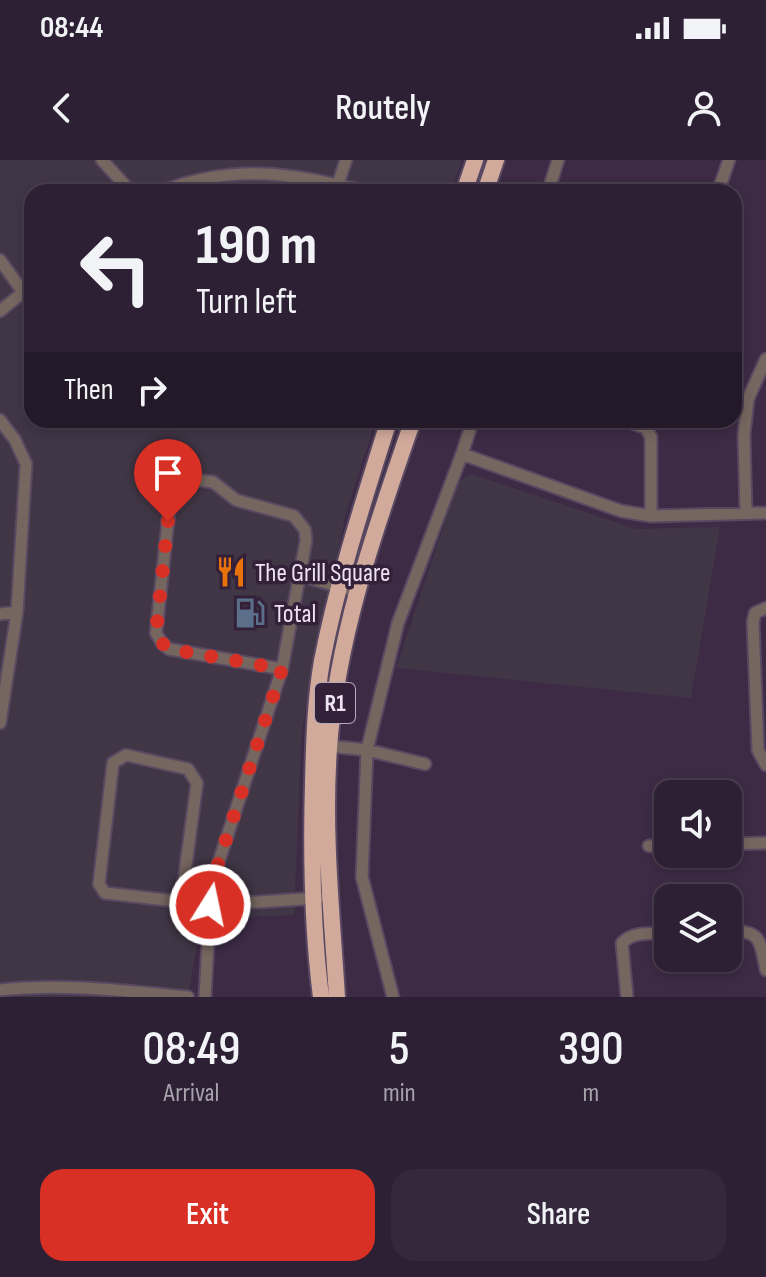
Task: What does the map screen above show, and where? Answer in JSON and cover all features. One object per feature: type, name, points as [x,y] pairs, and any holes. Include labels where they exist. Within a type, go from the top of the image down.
[{"type":"highway","points":[[467,184],[475,160]]},
{"type":"highway","points":[[488,184],[496,160]]},
{"type":"highway","name":"R1","points":[[337,997],[311,831],[314,737],[322,661],[339,587],[387,428]]},
{"type":"highway","name":"R1","points":[[321,997],[315,949],[322,898],[329,746],[342,661],[372,537],[410,428]]},
{"type":"street","points":[[102,160],[124,184]]},
{"type":"street","points":[[180,184],[240,173],[304,176],[338,184],[346,160]]},
{"type":"street","points":[[550,184],[558,160]]},
{"type":"street","points":[[721,184],[729,160]]},
{"type":"street","points":[[0,260],[24,284]]},
{"type":"street","points":[[0,311],[24,291]]},
{"type":"street","points":[[746,513],[744,435],[748,399],[766,359]]},
{"type":"street","points":[[0,420],[15,440],[26,464],[17,612],[5,663],[0,723]]},
{"type":"street","points":[[393,997],[362,877],[367,750],[398,623],[470,428]]},
{"type":"street","points":[[646,428],[651,437],[651,516]]},
{"type":"street","points":[[462,454],[621,511],[651,516],[766,513]]},
{"type":"street","points":[[205,997],[210,905],[218,864],[282,669],[306,541],[305,530],[294,516],[236,500],[213,482],[191,479],[171,493],[156,633],[169,649],[282,669]]},
{"type":"street","points":[[299,575],[357,592]]},
{"type":"street","points":[[766,608],[755,613],[753,622],[758,750],[766,765]]},
{"type":"street","points":[[0,614],[17,612]]},
{"type":"street","points":[[329,746],[367,750],[425,764]]},
{"type":"street","points":[[181,902],[197,783],[188,769],[126,755],[113,763],[99,884],[105,893],[181,902],[210,905],[322,898]]},
{"type":"street","points":[[742,844],[766,843]]},
{"type":"street","points":[[649,846],[654,846]]},
{"type":"street","points":[[742,931],[756,935],[762,946],[766,970]]},
{"type":"street","points":[[627,997],[622,943],[628,937],[654,933]]},
{"type":"street","points":[[0,990],[29,986],[100,988],[188,997]]},
{"type":"shaded area","points":[[0,160],[462,160],[454,184],[24,184],[24,428],[373,428],[346,513],[302,729],[294,915],[201,919],[188,997],[0,997]]},
{"type":"shaded area","points":[[471,474],[636,529],[720,527],[691,698],[396,668],[459,480]]},
{"type":"place","name":"The Grill Square","points":[[231,572]]},
{"type":"place","name":"Total","points":[[250,613]]},
{"type":"route","points":[[168,521],[156,633],[162,643],[169,649],[282,669],[218,864],[210,905]]}]
